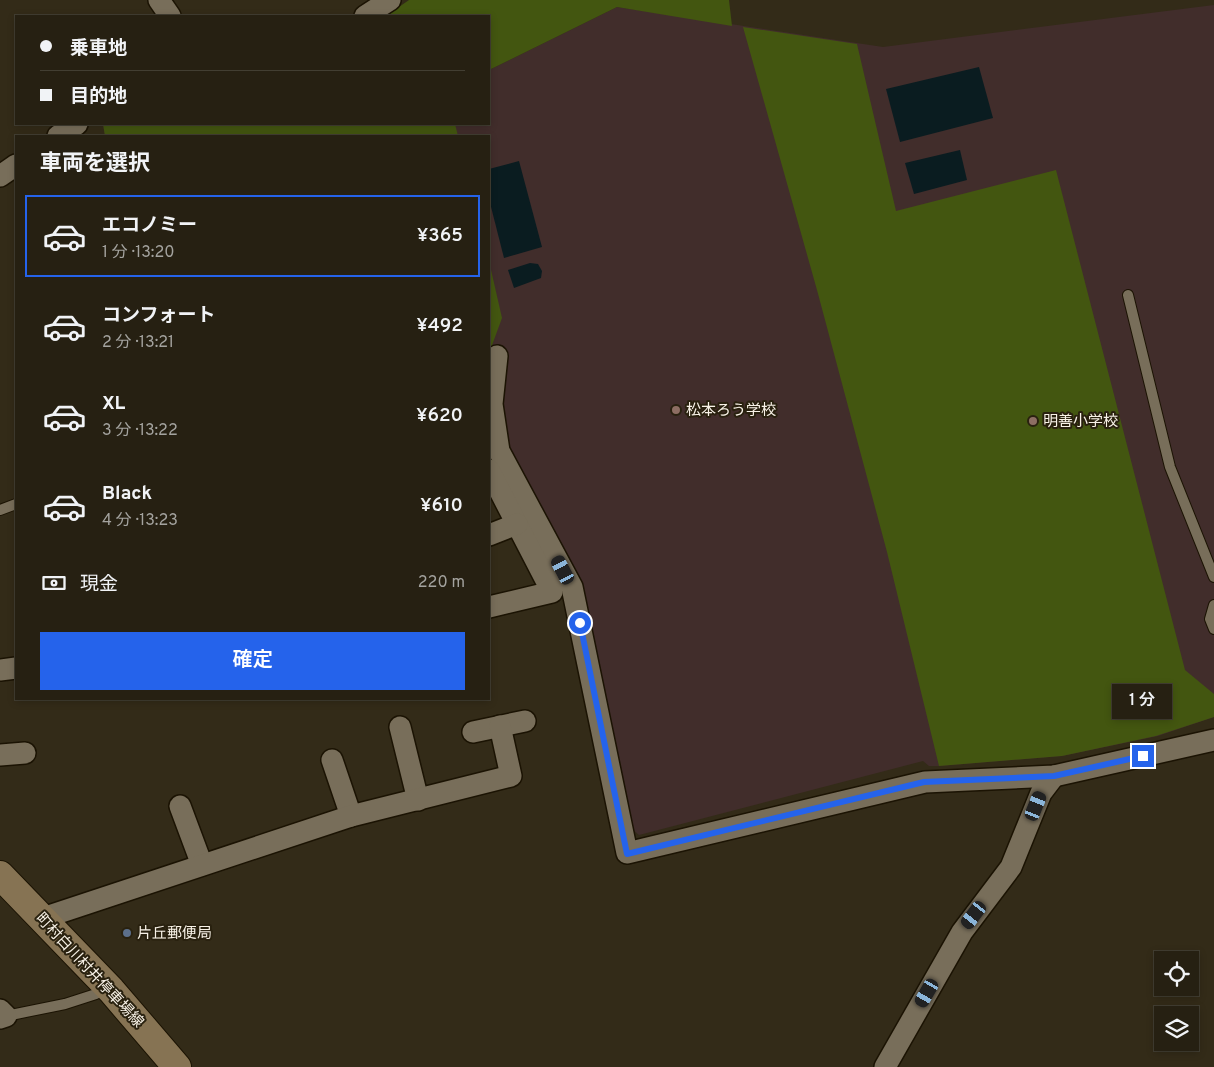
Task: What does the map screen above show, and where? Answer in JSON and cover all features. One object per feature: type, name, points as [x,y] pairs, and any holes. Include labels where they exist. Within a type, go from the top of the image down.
[{"type":"main road","name":"町村白川村井停車場線","points":[[0,875],[110,990],[177,1067]]},
{"type":"street","points":[[159,0],[169,15]]},
{"type":"street","points":[[367,15],[390,0]]},
{"type":"street","points":[[60,135],[75,125]]},
{"type":"street","points":[[0,176],[15,166]]},
{"type":"street","points":[[497,356],[492,404],[499,451],[572,587],[627,854],[924,782],[1054,776],[1214,740]]},
{"type":"street","points":[[490,472],[552,592],[490,607]]},
{"type":"street","points":[[490,535],[517,524]]},
{"type":"street","points":[[0,670],[15,668]]},
{"type":"street","points":[[473,732],[525,720]]},
{"type":"street","points":[[43,918],[350,816],[511,776],[500,726]]},
{"type":"street","points":[[400,727],[418,800]]},
{"type":"street","points":[[0,755],[25,753]]},
{"type":"street","points":[[332,760],[350,816]]},
{"type":"street","points":[[885,1067],[962,932],[1011,866],[1042,793],[1054,776]]},
{"type":"street","points":[[180,806],[202,865]]},
{"type":"lane","points":[[1128,296],[1170,467],[1214,578]]},
{"type":"lane","points":[[0,510],[15,504]]},
{"type":"lane","points":[[1214,604],[1210,619],[1214,629]]},
{"type":"lane","points":[[2,1015],[65,1004],[96,994]]},
{"type":"shaded area","points":[[1214,5],[1214,717],[1158,736],[1062,756],[939,766],[929,766],[923,761],[639,835],[630,827],[577,574],[519,468],[506,438],[490,375],[490,135],[105,135],[103,125],[490,125],[490,70],[617,7],[883,47]]},
{"type":"shaded area","points":[[979,67],[993,118],[900,142],[886,89]]},
{"type":"shaded area","points":[[960,150],[967,180],[914,194],[905,163]]},
{"type":"shaded area","points":[[519,161],[542,247],[504,258],[490,203],[490,169]]},
{"type":"shaded area","points":[[530,263],[538,264],[542,271],[541,278],[514,288],[508,270]]},
{"type":"green space","points":[[409,0],[729,0],[732,26],[617,7],[490,70],[490,15],[387,15]]},
{"type":"green space","name":"明善小学校","points":[[743,27],[857,44],[896,211],[1056,170],[1185,670],[1214,694],[1214,717],[1156,736],[1062,756],[939,766],[887,552],[817,290]]},
{"type":"green space","points":[[103,125],[455,125],[458,135],[105,135]]},
{"type":"green space","points":[[490,265],[502,318],[491,348],[490,360]]},
{"type":"place","name":"松本ろう学校","points":[[676,410]]},
{"type":"place","name":"明善小学校","points":[[1033,421]]},
{"type":"place","name":"片丘郵便局","points":[[127,933]]},
{"type":"route","points":[[580,623],[627,854],[924,782],[1054,776],[1143,756]]}]
